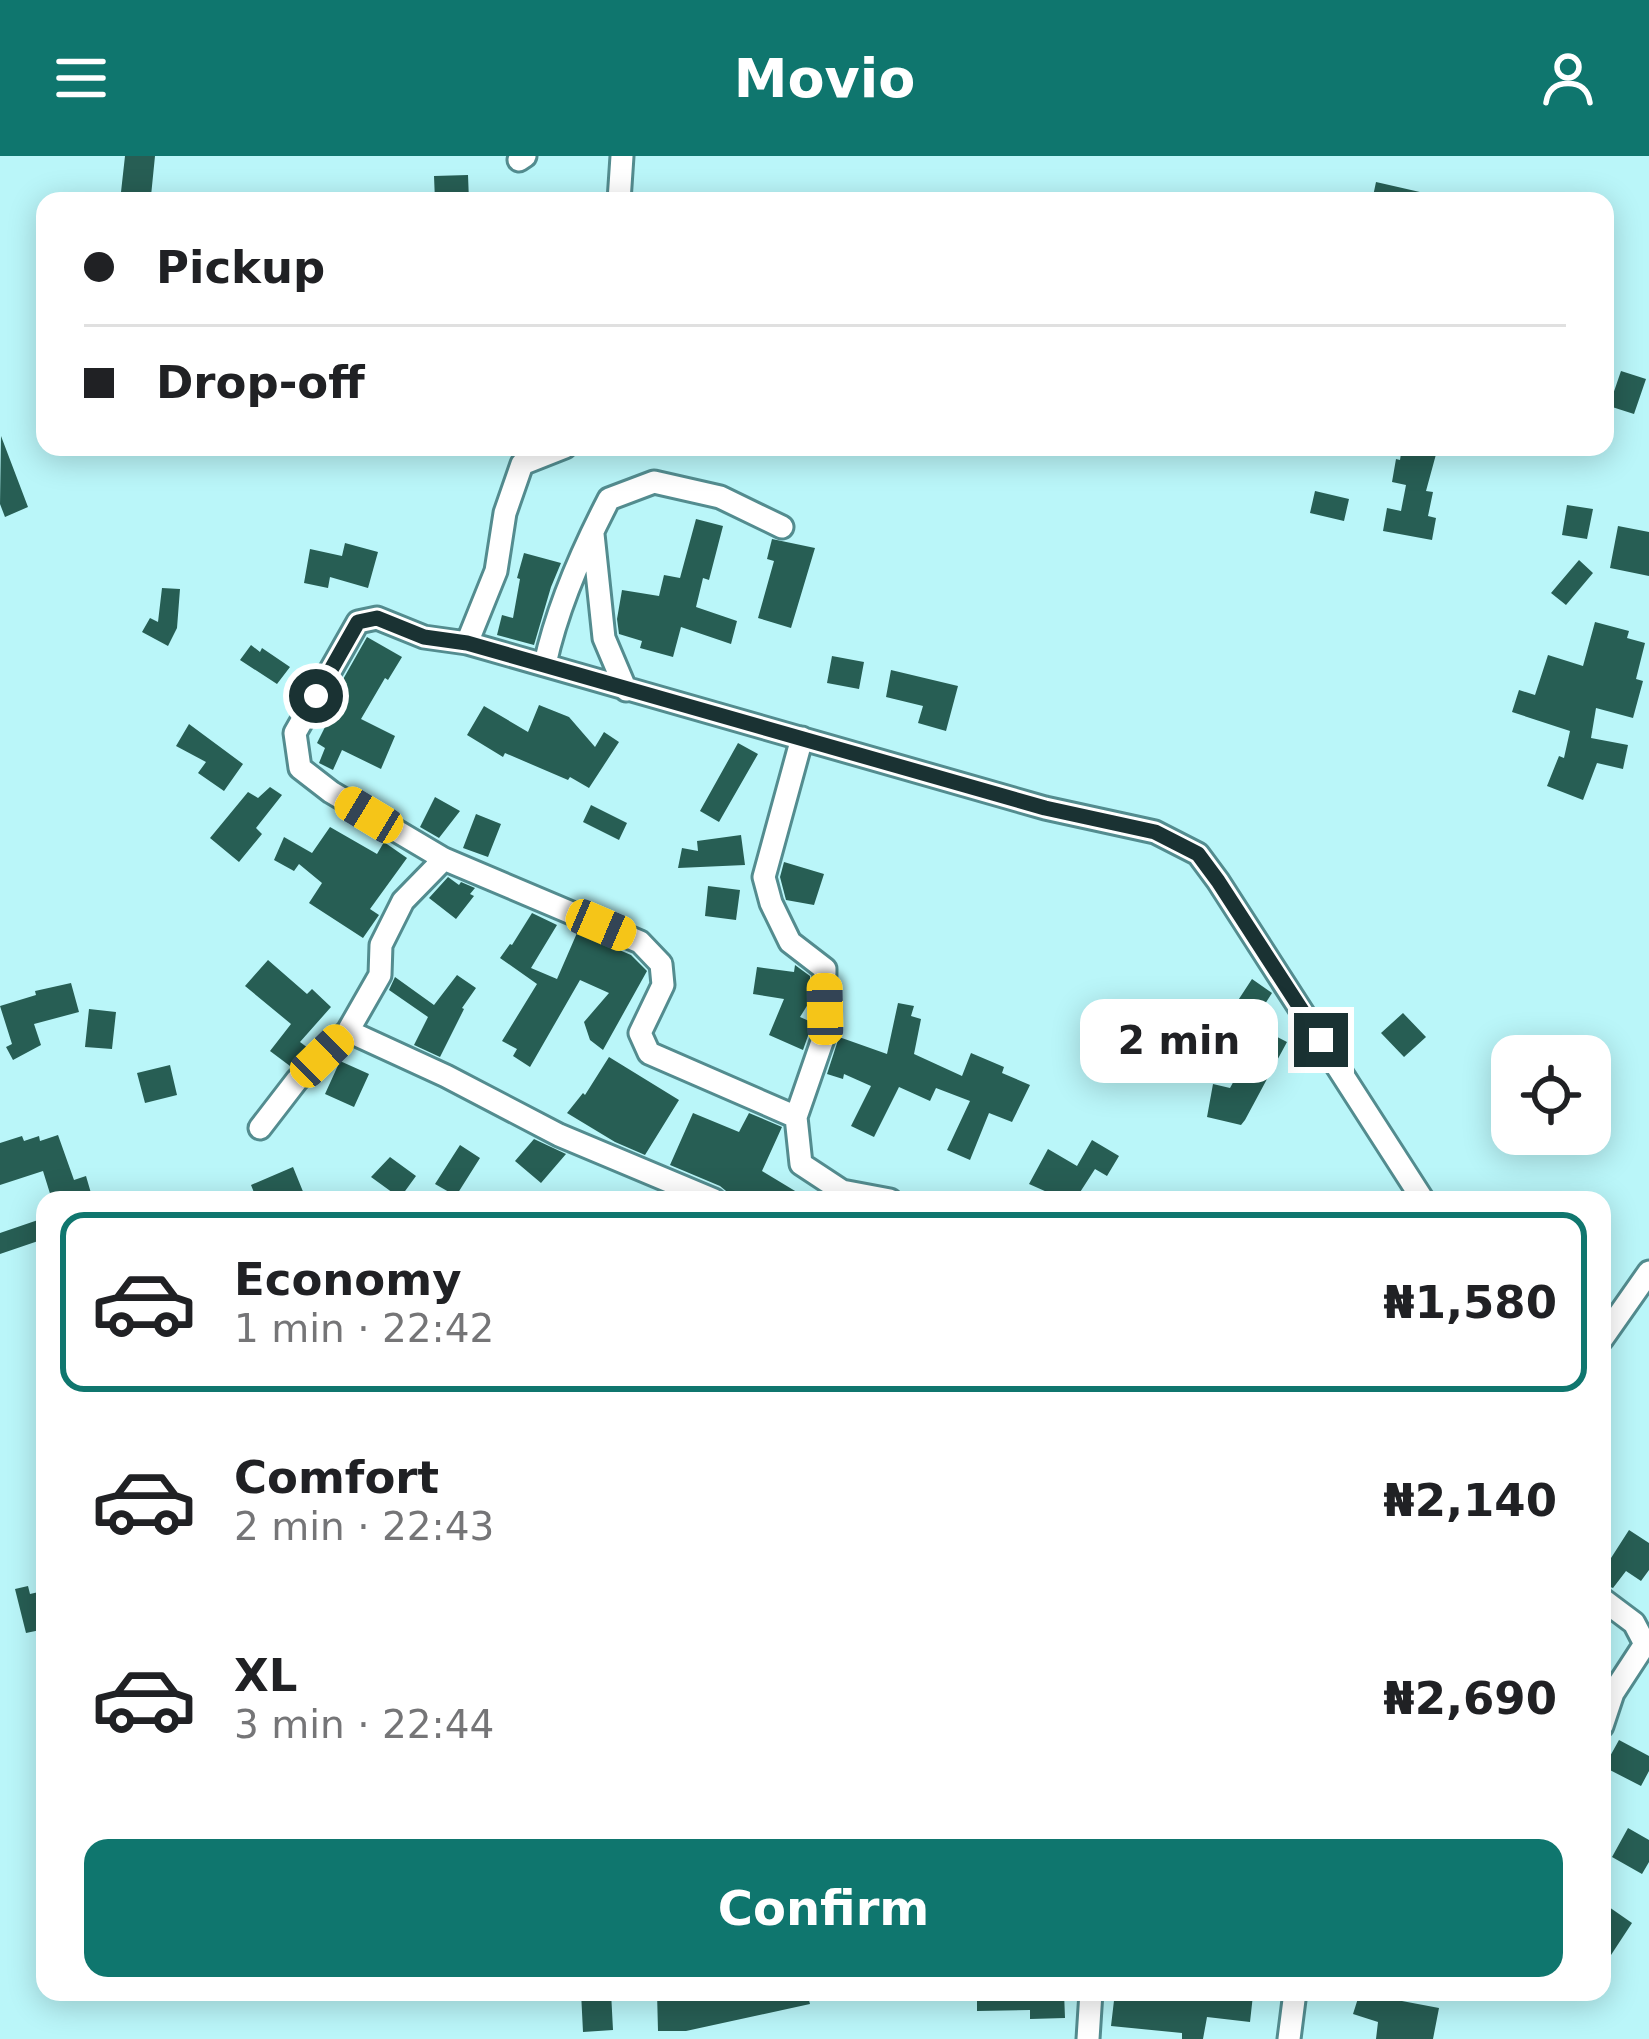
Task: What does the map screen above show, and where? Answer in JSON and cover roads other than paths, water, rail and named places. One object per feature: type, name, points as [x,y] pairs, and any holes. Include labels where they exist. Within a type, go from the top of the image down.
[{"type":"street","points":[[620,192],[622,156]]},
{"type":"street","points":[[467,643],[496,571],[505,513],[521,464],[542,456]]},
{"type":"street","points":[[544,664],[592,531],[609,499],[654,482],[720,496],[782,526]]},
{"type":"street","points":[[592,531],[604,638],[626,690]]},
{"type":"street","points":[[796,1117],[650,1052],[640,1033],[662,985],[661,964],[640,942],[444,859],[332,793],[300,768],[295,733],[358,622],[377,618],[424,637],[544,664],[1045,808],[1155,832],[1198,854],[1417,1191]]},
{"type":"street","points":[[802,738],[764,877],[790,942],[825,969],[824,1036],[796,1117],[801,1164],[842,1191]]},
{"type":"street","points":[[260,1129],[297,1081],[348,1031],[380,975],[381,945],[404,901],[444,859]]},
{"type":"street","points":[[348,1031],[559,1135],[693,1191]]},
{"type":"street","points":[[1611,1326],[1649,1272]]},
{"type":"street","points":[[1611,1606],[1634,1623],[1646,1644],[1611,1699]]},
{"type":"street","points":[[1088,2039],[1090,2001]]},
{"type":"street","points":[[1289,2039],[1294,2001]]}]
